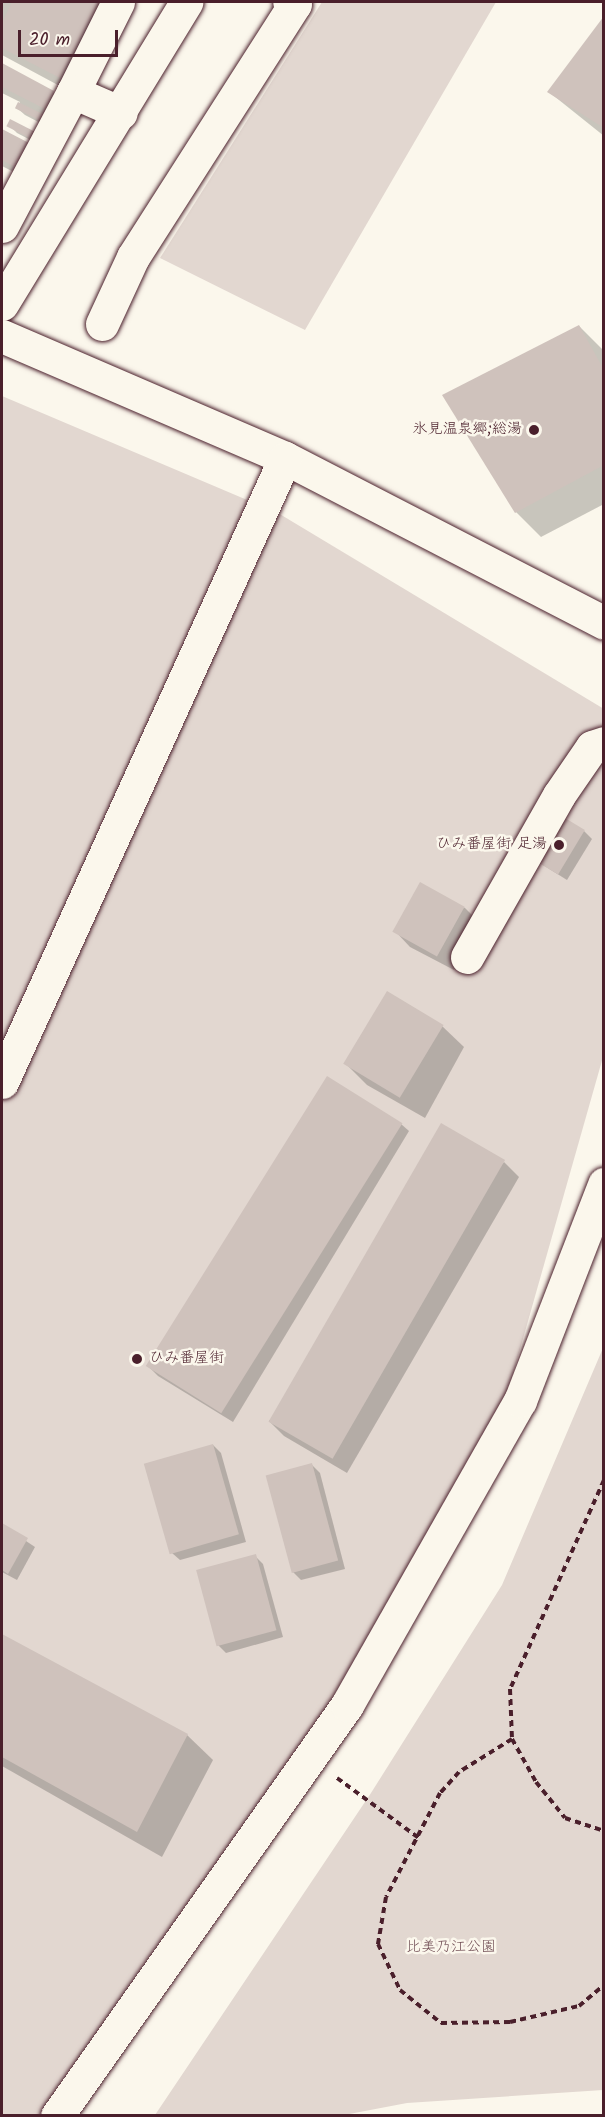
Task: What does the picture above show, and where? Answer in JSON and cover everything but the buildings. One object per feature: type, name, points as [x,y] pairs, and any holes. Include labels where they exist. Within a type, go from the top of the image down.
[{"type":"street","points":[[53,222],[8,215],[74,92],[118,2]]},
{"type":"street","points":[[2,304],[121,113],[186,2]]},
{"type":"street","points":[[102,324],[133,257],[294,2]]},
{"type":"street","points":[[74,92],[121,113]]},
{"type":"street","points":[[34,165],[76,185]]},
{"type":"street","points":[[2,336],[285,458],[603,623]]},
{"type":"street","points":[[2,1082],[285,458]]},
{"type":"street","points":[[467,957],[559,795],[591,747],[603,743]]},
{"type":"street","points":[[57,2115],[347,1705],[520,1401],[603,1184]]},
{"type":"path","points":[[603,1480],[510,1689],[512,1739],[536,1782],[565,1818],[603,1831]]},
{"type":"path","points":[[512,1739],[459,1772],[440,1793],[421,1839],[386,1897],[378,1944],[400,1990],[441,2023],[510,2022],[579,2006],[603,1985]]},
{"type":"path","points":[[309,1758],[421,1839]]},
{"type":"green space","points":[[322,2],[496,2],[305,330],[160,258]]},
{"type":"green space","points":[[2,396],[278,513],[604,709],[603,1057],[507,1395],[333,1700],[42,2115],[2,2115]]},
{"type":"green space","name":"比美乃江公園","points":[[603,1348],[603,2090],[407,2103],[344,2115],[155,2115],[371,1793],[502,1585]]},
{"type":"place","name":"氷見温泉郷;総湯","points":[[534,430]]},
{"type":"place","name":"ひみ番屋街 足湯","points":[[559,845]]},
{"type":"place","name":"ひみ番屋街","points":[[137,1359]]}]
